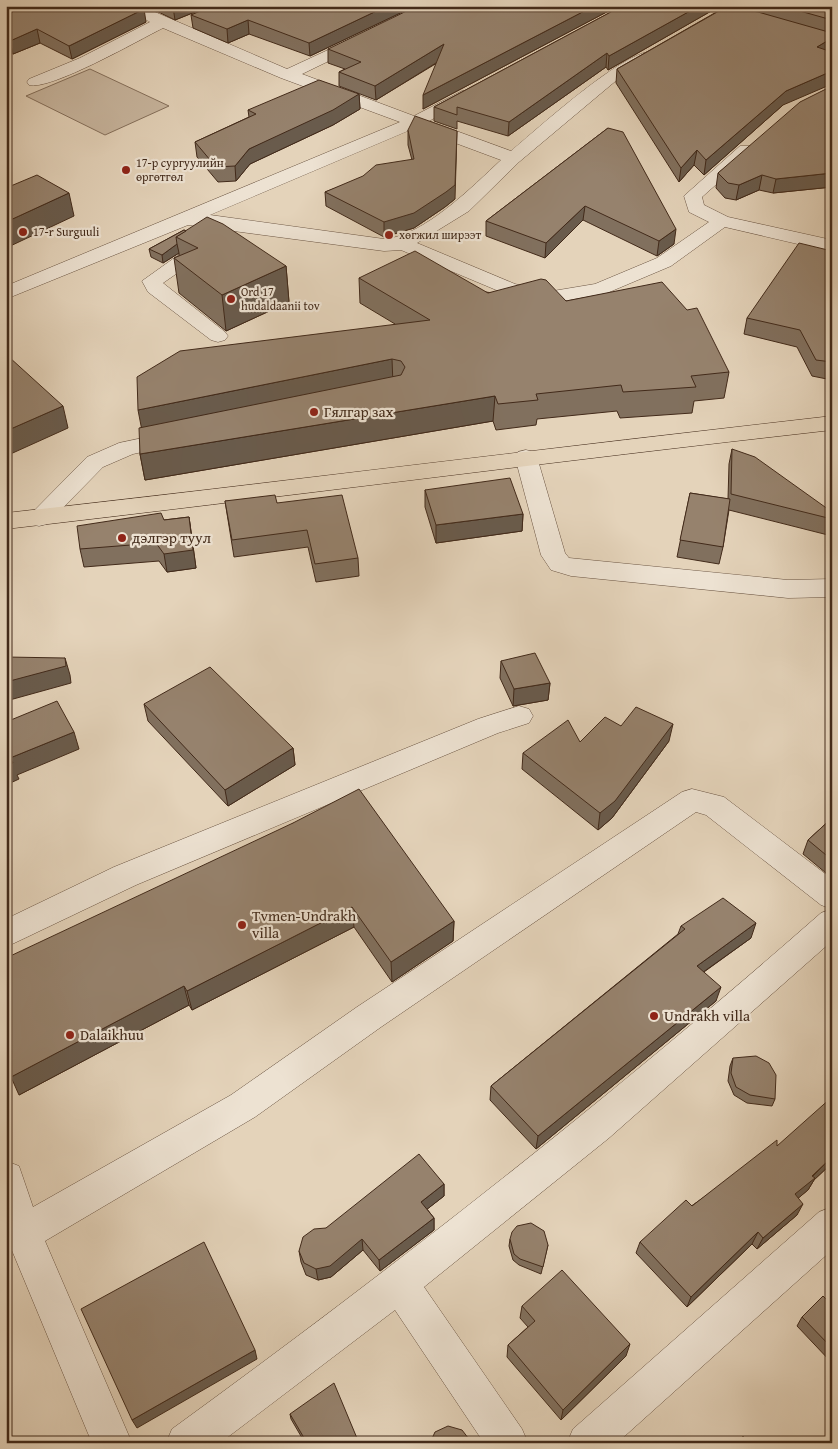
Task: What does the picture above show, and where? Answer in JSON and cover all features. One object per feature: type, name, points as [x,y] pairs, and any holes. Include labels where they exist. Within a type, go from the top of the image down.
[{"type":"main road","points":[[6,522],[336,483],[526,457],[832,423]]},
{"type":"street","points":[[128,6],[168,25],[287,75],[513,158]]},
{"type":"street","points":[[35,82],[168,25],[198,19]]},
{"type":"street","points":[[287,75],[373,35]]},
{"type":"street","points":[[403,244],[462,207],[513,158],[612,76],[662,47]]},
{"type":"street","points":[[6,294],[415,122],[486,85]]},
{"type":"street","points":[[760,138],[693,196],[696,208],[722,220],[832,246]]},
{"type":"street","points":[[186,219],[384,245],[403,244],[508,288],[547,298],[600,289],[664,262],[722,220]]},
{"type":"street","points":[[218,336],[155,288],[152,281],[235,224]]},
{"type":"street","points":[[40,518],[95,462],[127,448],[194,434]]},
{"type":"street","points":[[526,457],[553,555],[560,564],[571,568],[778,588],[832,588]]},
{"type":"street","points":[[6,934],[125,876],[488,726],[519,716]]},
{"type":"street","points":[[24,1233],[243,1106],[369,1017],[692,800],[714,805],[832,896]]},
{"type":"street","points":[[186,1443],[335,1334],[473,1228],[729,1016],[832,922]]},
{"type":"street","points":[[6,1178],[24,1233],[112,1443]]},
{"type":"street","points":[[587,1443],[832,1225]]},
{"type":"street","points":[[400,1284],[508,1443]]},
{"type":"shaded area","points":[[90,69],[169,106],[105,135],[26,96]]},
{"type":"building","points":[[6,6],[140,6],[144,9],[69,46],[37,29],[10,41],[6,39]]},
{"type":"building","points":[[212,6],[387,6],[309,43],[248,20],[227,29],[191,15]]},
{"type":"building","points":[[417,6],[594,6],[423,95],[444,44],[375,86],[339,72],[361,62],[328,49]]},
{"type":"building","points":[[622,6],[699,6],[609,56],[607,53],[509,122],[457,107],[457,115],[434,107]]},
{"type":"building","points":[[782,6],[832,6],[832,20]]},
{"type":"building","points":[[726,7],[758,12],[832,33],[832,38],[817,47],[832,52],[832,71],[786,91],[706,160],[697,150],[681,168],[617,69]]},
{"type":"building","points":[[319,80],[359,94],[333,110],[249,149],[235,166],[216,167],[195,142],[256,114],[248,110]]},
{"type":"building","points":[[832,86],[832,173],[776,179],[762,175],[739,185],[728,183],[718,173],[800,102]]},
{"type":"building","points":[[415,116],[457,131],[455,185],[414,213],[384,222],[325,192],[363,176],[376,165],[414,159],[408,130]]},
{"type":"building","points":[[608,128],[623,132],[676,229],[659,241],[585,206],[546,243],[486,221]]},
{"type":"building","points":[[37,175],[69,193],[6,222],[6,188]]},
{"type":"building","points":[[207,217],[223,224],[286,266],[222,295],[174,258],[198,248],[176,237]]},
{"type":"building","points":[[184,230],[186,231],[176,237],[177,244],[162,255],[149,249]]},
{"type":"building","points":[[799,243],[832,251],[832,362],[816,360],[800,330],[747,318]]},
{"type":"building","points":[[415,251],[488,293],[541,279],[546,280],[566,301],[662,282],[687,310],[697,308],[729,372],[691,376],[696,387],[623,392],[621,385],[536,394],[538,400],[498,404],[495,396],[140,454],[139,428],[401,375],[405,367],[401,361],[392,359],[138,410],[137,377],[180,351],[430,320],[359,278]]},
{"type":"building","points":[[9,357],[63,406],[6,431],[6,358]]},
{"type":"building","points":[[732,449],[755,457],[832,512],[832,519],[731,494]]},
{"type":"building","points":[[510,478],[523,514],[436,525],[425,490]]},
{"type":"building","points":[[690,493],[730,499],[723,547],[680,540]]},
{"type":"building","points":[[275,495],[277,503],[342,495],[358,558],[315,564],[307,530],[232,540],[225,501]]},
{"type":"building","points":[[161,513],[164,520],[189,517],[193,550],[164,554],[156,543],[80,549],[77,526]]},
{"type":"building","points":[[535,653],[550,683],[514,689],[501,661]]},
{"type":"building","points":[[6,657],[65,658],[66,666],[6,682]]},
{"type":"building","points":[[210,667],[293,748],[225,790],[144,704]]},
{"type":"building","points":[[57,701],[74,732],[10,758],[13,763],[6,765],[6,722]]},
{"type":"building","points":[[636,707],[673,724],[615,801],[600,813],[523,753],[568,720],[580,742],[605,717],[621,726]]},
{"type":"building","points":[[359,789],[454,921],[391,962],[352,907],[187,991],[184,986],[11,1077],[6,1066],[6,958],[293,823]]},
{"type":"building","points":[[832,818],[832,860],[808,840]]},
{"type":"building","points":[[723,898],[756,923],[697,966],[721,987],[538,1136],[491,1086],[685,929],[681,926]]},
{"type":"building","points":[[756,1056],[769,1063],[776,1075],[775,1099],[750,1095],[736,1087],[731,1073],[733,1058]]},
{"type":"building","points":[[832,1097],[832,1157],[812,1176],[815,1178],[795,1194],[803,1204],[763,1238],[758,1232],[691,1297],[640,1242],[686,1200],[692,1206],[777,1140],[777,1146]]},
{"type":"building","points":[[419,1154],[444,1184],[421,1202],[434,1218],[379,1260],[362,1239],[330,1266],[316,1269],[304,1263],[299,1251],[303,1237],[314,1229],[326,1228]]},
{"type":"building","points":[[531,1223],[544,1231],[548,1245],[543,1267],[520,1259],[514,1254],[510,1239],[512,1232],[517,1226]]},
{"type":"building","points":[[204,1242],[255,1350],[132,1420],[81,1309]]},
{"type":"building","points":[[562,1270],[630,1344],[563,1410],[508,1345],[535,1321],[522,1306]]},
{"type":"building","points":[[823,1296],[832,1305],[832,1348],[802,1317]]},
{"type":"building","points":[[334,1383],[359,1443],[307,1443],[290,1414]]},
{"type":"building","points":[[448,1426],[462,1430],[472,1443],[430,1443],[435,1432]]},
{"type":"building","points":[[743,1436],[749,1443],[737,1443]]},
{"type":"place","name":"17-р сургуулийн өргөтгөл","points":[[126,170]]},
{"type":"place","name":"17-r Surguuli","points":[[23,232]]},
{"type":"place","name":"хөгжил ширээт","points":[[389,235]]},
{"type":"place","name":"Ord 17 hudaldaanii tov","points":[[231,299]]},
{"type":"place","name":"Гялгар зах","points":[[314,412]]},
{"type":"place","name":"дэлгэр туул","points":[[122,538]]},
{"type":"place","name":"Tvmen-Undrakh villa","points":[[242,925]]},
{"type":"place","name":"Undrakh villa","points":[[654,1016]]},
{"type":"place","name":"Dalaikhuu","points":[[70,1035]]}]
